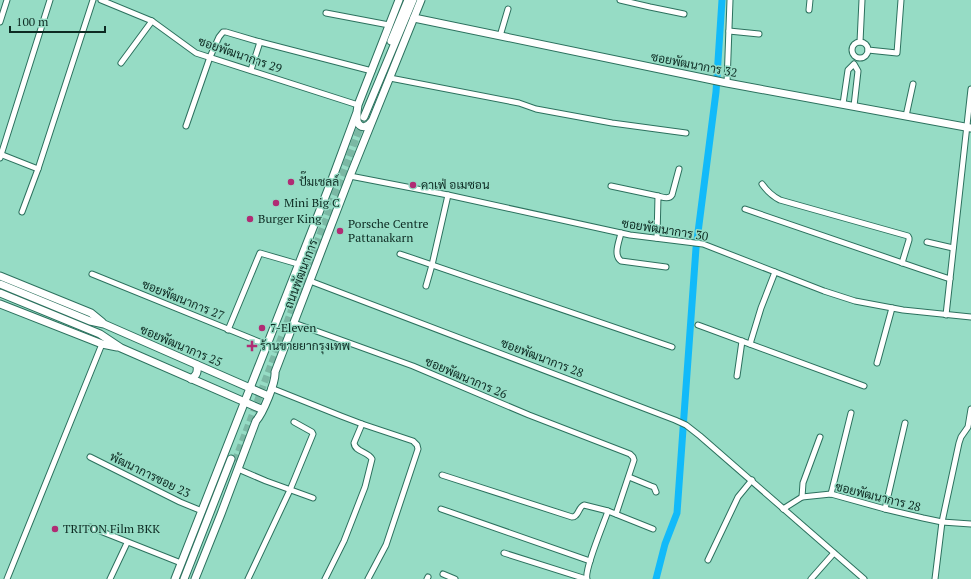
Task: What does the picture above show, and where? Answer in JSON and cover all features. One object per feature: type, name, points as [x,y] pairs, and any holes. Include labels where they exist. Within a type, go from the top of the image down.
[{"type":"main road","name":"ถนนพัฒนาการ","points":[[360,112],[372,71],[399,0]]},
{"type":"main road","name":"ถนนพัฒนาการ","points":[[175,579],[298,264],[360,112],[408,0]]},
{"type":"main road","name":"ถนนพัฒนาการ","points":[[360,112],[413,0]]},
{"type":"main road","name":"ถนนพัฒนาการ","points":[[184,579],[236,463],[256,421],[260,416],[275,377],[275,372],[350,176],[421,0]]},
{"type":"main road","name":"ซอยพัฒนาการ 32","points":[[414,18],[713,80],[969,127]]},
{"type":"main road","points":[[360,112],[358,121],[360,125],[366,127],[371,122]]},
{"type":"main road","name":"ซอยพัฒนาการ 25","points":[[0,276],[91,314],[104,324]]},
{"type":"main road","name":"ซอยพัฒนาการ 25","points":[[0,284],[90,321],[104,324],[266,395]]},
{"type":"main road","points":[[0,293],[100,334],[121,348],[261,409]]},
{"type":"main road","points":[[0,304],[102,344],[121,348]]},
{"type":"main road","points":[[191,379],[195,376],[198,370],[197,365]]},
{"type":"main road","points":[[256,421],[275,372]]},
{"type":"main road","points":[[223,457],[232,455],[238,458],[236,463]]},
{"type":"main road","name":"ถนนพัฒนาการ","points":[[189,579],[236,463]]},
{"type":"main road","name":"ถนนพัฒนาการ","points":[[195,579],[221,514],[236,463]]},
{"type":"street","points":[[0,22],[7,0]]},
{"type":"street","points":[[38,169],[0,156],[50,0]]},
{"type":"street","points":[[22,212],[38,169],[93,0]]},
{"type":"street","name":"ซอยพัฒนาการ 29","points":[[101,0],[152,22],[196,53],[251,70],[360,112]]},
{"type":"street","points":[[620,0],[684,14]]},
{"type":"street","points":[[725,82],[730,0]]},
{"type":"street","points":[[809,10],[810,0]]},
{"type":"street","points":[[860,42],[862,0]]},
{"type":"street","points":[[868,50],[897,53],[901,0]]},
{"type":"street","points":[[500,36],[508,9]]},
{"type":"street","points":[[326,13],[389,25]]},
{"type":"street","points":[[121,63],[152,22]]},
{"type":"street","points":[[729,31],[759,34]]},
{"type":"street","points":[[186,126],[210,57],[219,37],[223,32],[372,71]]},
{"type":"street","points":[[251,70],[260,42]]},
{"type":"street","points":[[860,42],[865,44],[868,50]]},
{"type":"street","points":[[844,104],[848,70],[854,64],[856,56],[853,53],[853,48],[856,43],[860,42]]},
{"type":"street","points":[[856,56],[864,57],[868,50]]},
{"type":"street","points":[[854,64],[858,71],[854,106]]},
{"type":"street","points":[[390,78],[519,103],[536,109],[612,123],[686,133]]},
{"type":"street","points":[[906,116],[913,84]]},
{"type":"street","points":[[946,315],[969,127],[971,89]]},
{"type":"street","points":[[611,186],[669,198],[672,195],[679,169]]},
{"type":"street","name":"ซอยพัฒนาการ 30","points":[[350,176],[448,195],[630,235],[703,244],[824,291],[855,300],[892,308],[971,318]]},
{"type":"street","points":[[762,184],[767,191],[780,200],[908,236],[909,240],[902,263]]},
{"type":"street","points":[[426,286],[448,195]]},
{"type":"street","points":[[657,238],[658,196]]},
{"type":"street","points":[[745,209],[950,279]]},
{"type":"street","points":[[620,233],[617,255],[618,259],[621,261],[666,267]]},
{"type":"street","points":[[927,242],[953,248]]},
{"type":"street","points":[[228,330],[260,253],[298,264]]},
{"type":"street","points":[[400,254],[672,347]]},
{"type":"street","points":[[750,344],[761,308],[775,272]]},
{"type":"street","name":"ซอยพัฒนาการ 27","points":[[92,274],[267,345]]},
{"type":"street","name":"ซอยพัฒนาการ 28","points":[[310,281],[686,425],[752,480],[864,579]]},
{"type":"street","points":[[877,363],[892,308]]},
{"type":"street","name":"ซอยพัฒนาการ 26","points":[[294,323],[413,366],[529,415],[630,454],[634,460],[629,477]]},
{"type":"street","points":[[698,326],[864,386]]},
{"type":"street","points":[[737,376],[742,341]]},
{"type":"street","points":[[0,577],[7,579],[102,344]]},
{"type":"street","points":[[271,388],[362,424],[413,441],[417,445],[418,449],[386,545],[368,579]]},
{"type":"street","points":[[934,579],[942,522],[961,437],[969,427],[971,408]]},
{"type":"street","points":[[831,494],[851,412]]},
{"type":"street","points":[[248,579],[290,490],[313,434],[294,422]]},
{"type":"street","points":[[885,509],[905,423]]},
{"type":"street","points":[[325,579],[344,541],[365,487],[372,459],[370,456],[354,446],[362,424]]},
{"type":"street","points":[[802,497],[803,483],[820,436]]},
{"type":"street","name":"พัฒนาการซอย 23","points":[[90,457],[180,502],[202,511]]},
{"type":"street","points":[[236,463],[290,490],[313,498]]},
{"type":"street","points":[[442,475],[572,517],[576,516],[581,506],[584,505],[608,511],[653,530]]},
{"type":"street","points":[[616,514],[629,477],[654,487],[656,492]]},
{"type":"street","points":[[708,560],[738,497],[752,480]]},
{"type":"street","name":"ซอยพัฒนาการ 28","points":[[783,509],[802,497],[831,494],[885,509],[942,522],[971,524]]},
{"type":"street","points":[[441,509],[590,560]]},
{"type":"street","points":[[504,553],[587,579],[586,575],[590,560],[608,511]]},
{"type":"street","points":[[90,528],[181,563]]},
{"type":"street","points":[[110,579],[127,543]]},
{"type":"street","points":[[811,579],[834,553]]},
{"type":"street","points":[[443,574],[455,579]]},
{"type":"waterway","points":[[656,579],[665,544],[677,513],[696,248],[716,92],[722,0]]},
{"type":"tunnel","points":[[235,461],[364,117]]},
{"type":"place","name":"ปั๊มเชลล์","points":[[291,182]]},
{"type":"place","name":"คาเฟ่ อเมซอน","points":[[413,185]]},
{"type":"place","name":"Mini Big C","points":[[276,203]]},
{"type":"place","name":"Burger King","points":[[250,219]]},
{"type":"place","name":"Porsche Centre Pattanakarn","points":[[340,231]]},
{"type":"place","name":"7-Eleven","points":[[262,328]]},
{"type":"place","name":"ร้านขายยากรุงเทพ","points":[[252,346]]},
{"type":"place","name":"TRITON Film BKK","points":[[55,529]]}]
